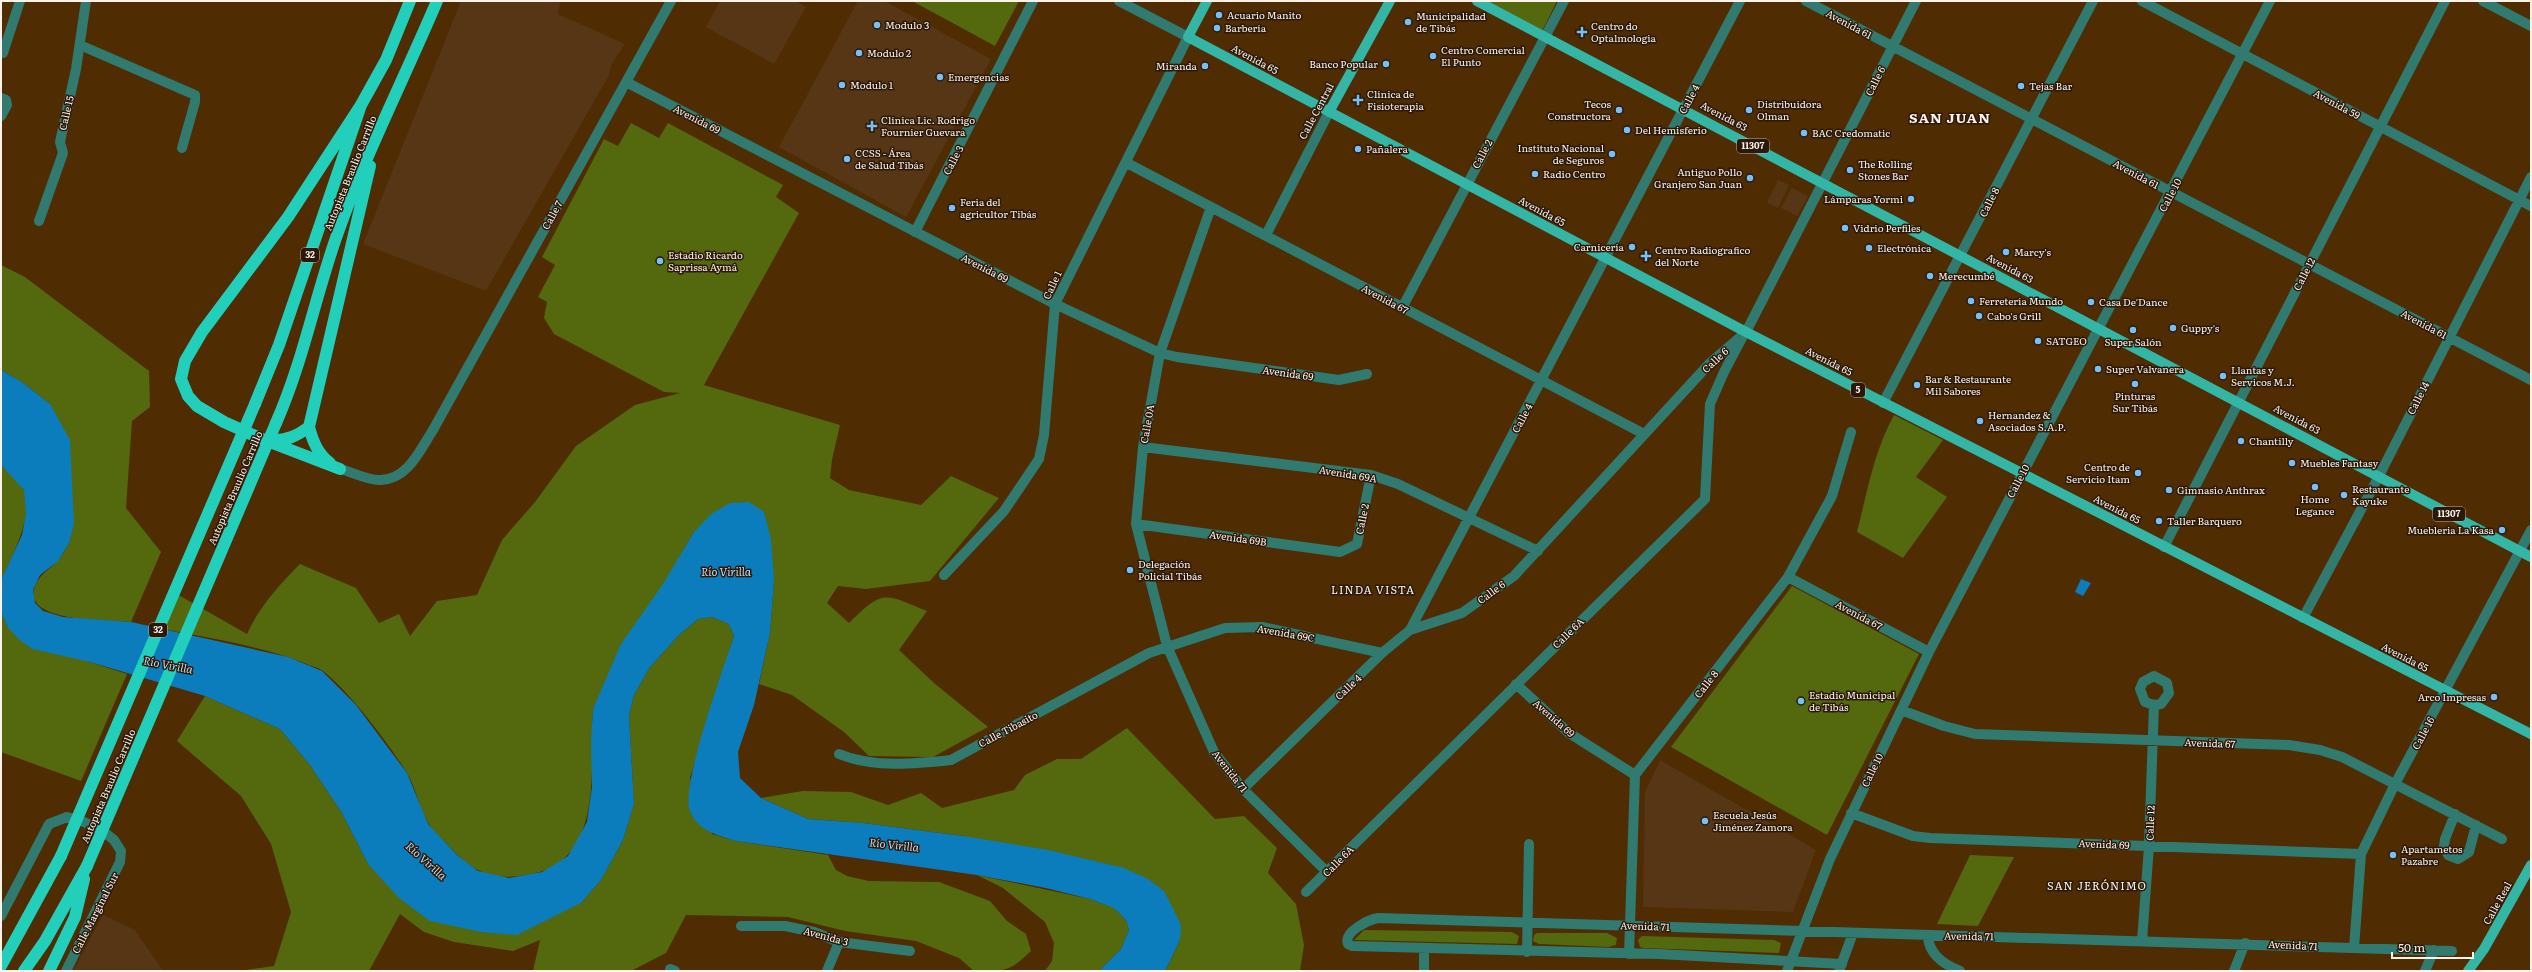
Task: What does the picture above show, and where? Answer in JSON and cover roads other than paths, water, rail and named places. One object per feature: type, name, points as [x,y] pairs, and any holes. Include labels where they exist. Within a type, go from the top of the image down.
[{"type":"highway","name":"Autopista Braulio Carrillo","points":[[1,966],[61,856],[255,404],[279,345],[362,105],[386,60],[410,1]]},
{"type":"highway","name":"Autopista Braulio Carrillo","points":[[24,971],[45,941],[87,866],[276,423],[298,369],[336,237],[376,139],[436,1]]},
{"type":"highway","points":[[340,469],[262,439],[197,406],[188,396],[181,379],[185,361],[206,326],[288,217],[362,105]]},
{"type":"highway","points":[[340,469],[328,462],[319,452],[312,440],[309,427],[376,139]]},
{"type":"highway","points":[[262,439],[279,441],[295,436],[309,427]]},
{"type":"highway","points":[[49,971],[75,917],[87,866]]},
{"type":"main road","name":"Calle 1","points":[[1188,37],[1208,1]]},
{"type":"main road","name":"Calle Central","points":[[1329,112],[1390,1]]},
{"type":"main road","name":"Avenida 63","points":[[1477,1],[1823,182],[2531,557]]},
{"type":"main road","name":"Avenida 65","points":[[1188,37],[1746,332],[2531,734]]},
{"type":"main road","name":"Calle Real","points":[[2468,971],[2488,943],[2531,865]]},
{"type":"street","points":[[4,53],[20,1]]},
{"type":"street","name":"Calle 15","points":[[39,221],[63,153],[60,142],[80,45],[86,1]]},
{"type":"street","name":"Calle 7","points":[[340,469],[379,480],[399,476],[411,463],[433,430],[670,1]]},
{"type":"street","name":"Calle 3","points":[[915,232],[1033,1]]},
{"type":"street","name":"Avenida 65","points":[[1119,1],[1188,37]]},
{"type":"street","name":"Calle 2","points":[[1402,308],[1466,184],[1564,1]]},
{"type":"street","name":"Calle 4","points":[[1244,789],[1382,653],[1410,630],[1740,1]]},
{"type":"street","name":"Avenida 61","points":[[1806,1],[2531,380]]},
{"type":"street","name":"Calle 6","points":[[1410,630],[1462,613],[1514,576],[1710,364],[1746,332],[1916,1]]},
{"type":"street","name":"Calle 8","points":[[1884,403],[2093,1]]},
{"type":"street","name":"Avenida 59","points":[[2142,1],[2531,206]]},
{"type":"street","name":"Calle 10","points":[[1787,971],[1830,859],[1929,652],[2172,192],[2270,1]]},
{"type":"street","name":"Calle 12","points":[[2164,546],[2445,1]]},
{"type":"street","points":[[2483,1],[2531,26]]},
{"type":"street","name":"Calle 1","points":[[944,575],[1010,503],[1042,454],[1055,304],[1127,163],[1188,37]]},
{"type":"street","points":[[80,45],[195,95],[195,102],[182,148]]},
{"type":"street","name":"Avenida 69","points":[[626,82],[1055,304],[1160,353],[1177,357],[1340,380],[1367,374]]},
{"type":"street","points":[[1,116],[7,105],[4,99]]},
{"type":"street","name":"Calle Central","points":[[1266,235],[1329,112]]},
{"type":"street","name":"Avenida 67","points":[[1127,163],[1644,434]]},
{"type":"street","name":"Calle 14","points":[[2303,618],[2379,476],[2448,336],[2531,177]]},
{"type":"street","name":"Calle 0A","points":[[1167,646],[1136,524],[1143,447],[1160,353],[1211,207]]},
{"type":"street","name":"Calle 6A","points":[[1306,892],[1705,499],[1710,404],[1724,372],[1746,332]]},
{"type":"street","points":[[1710,364],[1724,372]]},
{"type":"street","name":"Calle 8","points":[[1635,775],[1788,577],[1832,496],[1851,432]]},
{"type":"street","name":"Avenida 69A","points":[[1143,447],[1371,475],[1398,484],[1538,551]]},
{"type":"street","name":"Calle 2","points":[[1340,552],[1357,544],[1371,475]]},
{"type":"street","name":"Avenida 69B","points":[[1136,524],[1340,552]]},
{"type":"street","name":"Calle 16","points":[[2354,948],[2361,854],[2395,784],[2531,530]]},
{"type":"street","name":"Avenida 67","points":[[1788,577],[1929,652]]},
{"type":"street","name":"Avenida 69C","points":[[1167,646],[1225,628],[1262,627],[1382,653]]},
{"type":"street","name":"Calle Tibasito","points":[[839,754],[858,762],[920,763],[951,760],[1122,666],[1167,646]]},
{"type":"street","name":"Avenida 71","points":[[1167,646],[1214,752],[1244,789],[1327,872]]},
{"type":"street","name":"Avenida 69","points":[[1516,684],[1569,733],[1635,775]]},
{"type":"street","name":"Calle 12","points":[[2142,941],[2149,846],[2154,705]]},
{"type":"street","name":"Avenida 67","points":[[1901,710],[1944,726],[1975,734],[2289,745],[2320,750],[2342,757],[2502,839]]},
{"type":"street","points":[[1629,954],[1635,775]]},
{"type":"street","name":"Avenida 69","points":[[1851,813],[1913,836],[1930,838],[2361,854]]},
{"type":"street","points":[[2455,814],[2444,846],[2448,855],[2452,858],[2458,859],[2469,852],[2476,825]]},
{"type":"street","name":"Calle Marginal Sur","points":[[1,916],[49,824],[67,817],[84,822],[114,840],[121,851],[120,862],[66,971]]},
{"type":"street","points":[[1527,952],[1529,844]]},
{"type":"street","name":"Avenida 71","points":[[1841,967],[1791,960],[1352,946],[1348,944],[1346,940],[1347,937],[1363,923],[1378,918],[1802,930],[1853,933],[2245,943],[2452,951]]},
{"type":"street","name":"Avenida 3","points":[[741,926],[785,926],[814,932],[839,942],[910,951]]},
{"type":"street","points":[[1841,967],[1853,933]]},
{"type":"street","points":[[1928,935],[1930,946],[1937,957],[1960,971]]},
{"type":"street","points":[[827,971],[839,942]]},
{"type":"street","points":[[2234,971],[2245,943]]},
{"type":"street","points":[[1424,949],[1424,971]]},
{"type":"street","points":[[2426,971],[2434,950]]},
{"type":"water","name":"Río Virilla","points":[[1,370],[22,382],[50,404],[70,440],[74,524],[69,543],[58,561],[40,575],[33,590],[35,603],[43,611],[63,617],[131,622],[288,657],[322,671],[356,705],[407,773],[428,824],[457,855],[478,871],[509,878],[542,872],[568,856],[587,822],[592,787],[591,740],[593,709],[621,644],[663,584],[694,532],[711,514],[730,503],[749,502],[764,512],[771,539],[774,581],[770,633],[754,705],[738,752],[740,778],[761,798],[808,819],[863,823],[963,836],[1048,850],[1124,868],[1148,879],[1164,891],[1181,925],[1180,940],[1165,971],[1099,971],[1121,949],[1129,930],[1126,920],[1114,908],[1090,899],[1046,888],[977,875],[736,841],[703,828],[693,818],[690,811],[689,798],[691,777],[704,726],[734,636],[729,624],[712,617],[698,619],[679,635],[650,667],[634,695],[629,715],[634,804],[623,840],[601,880],[581,903],[517,935],[481,932],[430,921],[399,898],[368,864],[342,813],[310,765],[280,729],[205,696],[90,662],[33,649],[21,641],[8,628],[1,612],[1,580],[22,535],[26,513],[24,490],[1,465]]},
{"type":"water","points":[[2081,579],[2091,583],[2083,596],[2075,592]]},
{"type":"place","name":"Acuario Manito","points":[[1219,15]]},
{"type":"place","name":"Municipalidad de Tibás","points":[[1408,22]]},
{"type":"place","name":"Modulo 3","points":[[877,25]]},
{"type":"place","name":"Barbería","points":[[1217,28]]},
{"type":"place","name":"Centro do Optalmologia","points":[[1582,32]]},
{"type":"place","name":"Modulo 2","points":[[859,53]]},
{"type":"place","name":"Centro Comercial El Punto","points":[[1433,56]]},
{"type":"place","name":"Banco Popular","points":[[1386,64]]},
{"type":"place","name":"Miranda","points":[[1205,66]]},
{"type":"place","name":"Emergencias","points":[[940,77]]},
{"type":"place","name":"Modulo 1","points":[[842,85]]},
{"type":"place","name":"Tejas Bar","points":[[2021,86]]},
{"type":"place","name":"Clínica de Fisioterapia","points":[[1358,100]]},
{"type":"place","name":"Tecos Constructora","points":[[1619,110]]},
{"type":"place","name":"Distribuidora Olman","points":[[1749,110]]},
{"type":"place","name":"Clínica Lic. Rodrigo Fournier Guevara","points":[[872,126]]},
{"type":"place","name":"Del Hemisferio","points":[[1627,130]]},
{"type":"place","name":"BAC Credomatic","points":[[1804,133]]},
{"type":"place","name":"Pañalera","points":[[1358,149]]},
{"type":"place","name":"Instituto Nacional de Seguros","points":[[1612,154]]},
{"type":"place","name":"CCSS - Área de Salud Tibás","points":[[847,159]]},
{"type":"place","name":"The Rolling Stones Bar","points":[[1850,170]]},
{"type":"place","name":"Radio Centro","points":[[1535,174]]},
{"type":"place","name":"Antiguo Pollo Granjero San Juan","points":[[1750,178]]},
{"type":"place","name":"Lámparas Yormi","points":[[1911,199]]},
{"type":"place","name":"Feria del agricultor Tibás","points":[[952,208]]},
{"type":"place","name":"Vidrio Perfiles","points":[[1845,228]]},
{"type":"place","name":"Carnicería","points":[[1632,247]]},
{"type":"place","name":"Electrónica","points":[[1869,248]]},
{"type":"place","name":"Marcy's","points":[[2006,252]]},
{"type":"place","name":"Centro Radiografico del Norte","points":[[1646,256]]},
{"type":"place","name":"Estadio Ricardo Saprissa Aymá","points":[[660,261]]},
{"type":"place","name":"Merecumbé","points":[[1930,276]]},
{"type":"place","name":"Ferretería Mundo","points":[[1971,301]]},
{"type":"place","name":"Casa De'Dance","points":[[2091,302]]},
{"type":"place","name":"Cabo's Grill","points":[[1979,316]]},
{"type":"place","name":"Guppy's","points":[[2173,328]]},
{"type":"place","name":"Super Salón","points":[[2133,330]]},
{"type":"place","name":"SATGEO","points":[[2038,341]]},
{"type":"place","name":"Super Valvanera","points":[[2098,369]]},
{"type":"place","name":"Llantas y Servicos M.J.","points":[[2223,376]]},
{"type":"place","name":"Pinturas Sur Tibás","points":[[2135,384]]},
{"type":"place","name":"Bar & Restaurante Mil Sabores","points":[[1917,385]]},
{"type":"place","name":"Hernandez & Asociados S.A.P.","points":[[1980,421]]},
{"type":"place","name":"Chantilly","points":[[2241,441]]},
{"type":"place","name":"Muebles Fantasy","points":[[2292,463]]},
{"type":"place","name":"Centro de Servicio Itam","points":[[2138,473]]},
{"type":"place","name":"Home Legance","points":[[2315,487]]},
{"type":"place","name":"Gimnasio Anthrax","points":[[2169,490]]},
{"type":"place","name":"Restaurante Kayuke","points":[[2344,495]]},
{"type":"place","name":"Taller Barquero","points":[[2159,521]]},
{"type":"place","name":"Muebleria La Kasa","points":[[2502,530]]},
{"type":"place","name":"Delegación Policial Tibás","points":[[1130,570]]},
{"type":"place","name":"Arco Impresas","points":[[2494,697]]},
{"type":"place","name":"Estadio Municipal de Tibás","points":[[1801,701]]},
{"type":"place","name":"Escuela Jesús Jiménez Zamora","points":[[1705,821]]},
{"type":"place","name":"Apartametos Pazabre","points":[[2393,855]]},
{"type":"district","name":"SAN JUAN","points":[[1950,118]]},
{"type":"district","name":"LINDA VISTA","points":[[1373,590]]},
{"type":"district","name":"SAN JERÓNIMO","points":[[2097,886]]}]
